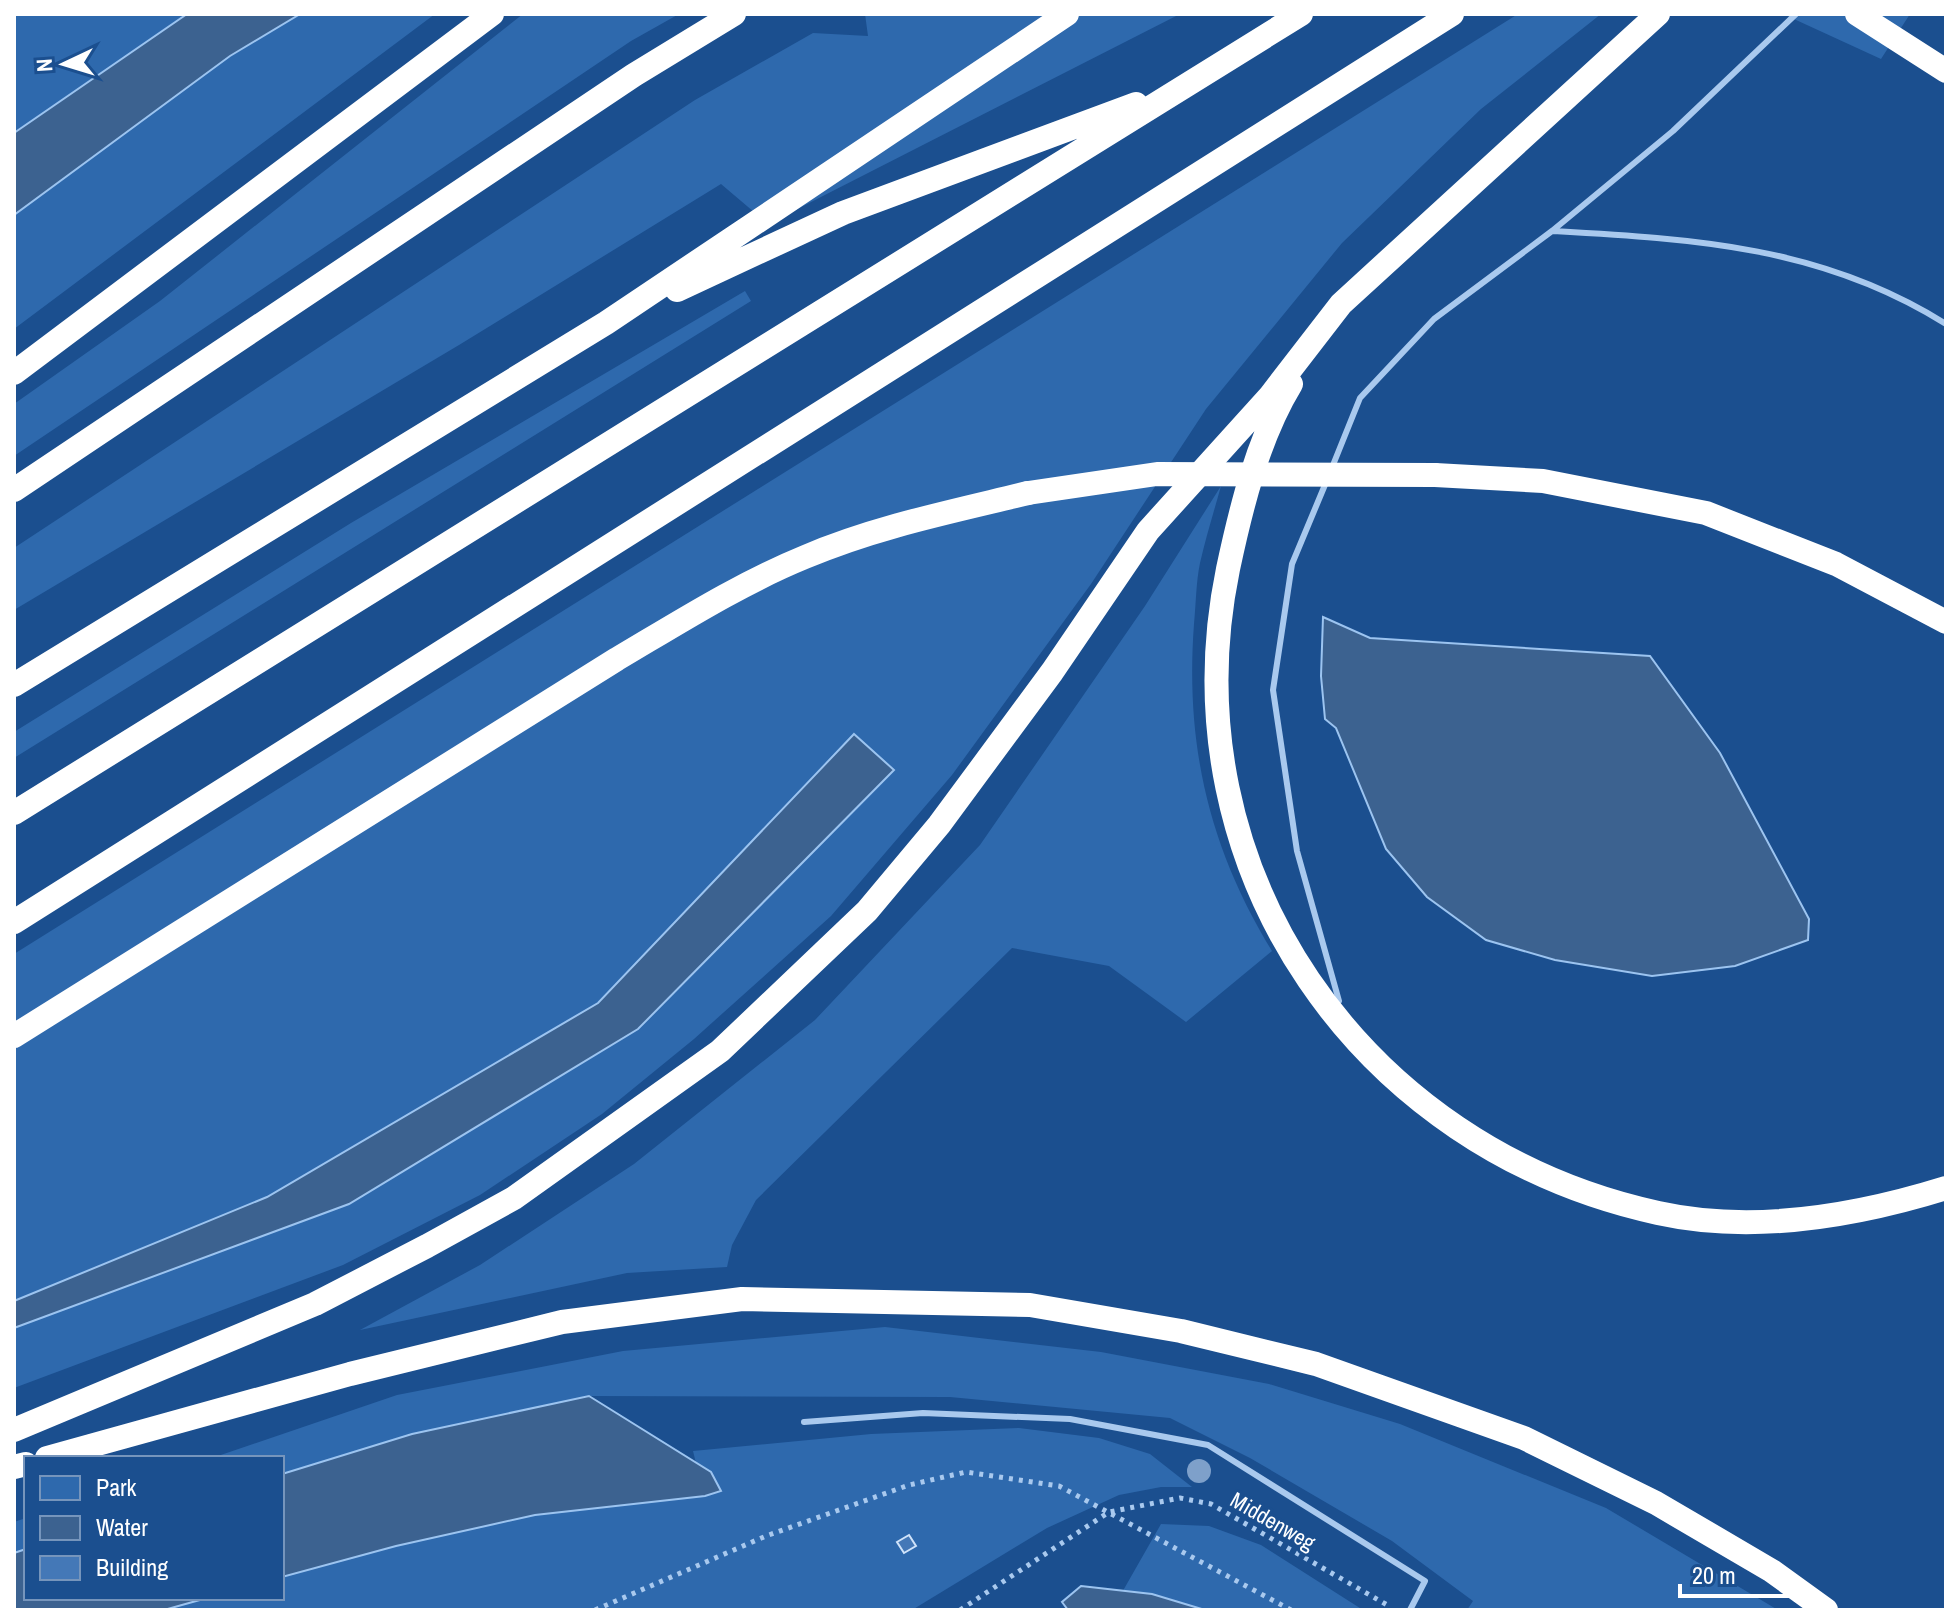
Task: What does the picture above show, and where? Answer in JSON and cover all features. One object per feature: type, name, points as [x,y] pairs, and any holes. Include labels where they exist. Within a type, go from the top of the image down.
[{"type":"highway","points":[[14,373],[492,14]]},
{"type":"highway","points":[[14,490],[634,75],[734,14]]},
{"type":"highway","points":[[14,685],[606,323],[1067,14]]},
{"type":"highway","points":[[14,813],[1301,14]]},
{"type":"highway","points":[[14,922],[1452,14]]},
{"type":"highway","points":[[14,1430],[315,1304],[427,1246],[514,1198],[720,1051],[867,911],[939,825],[1052,672],[1148,531],[1270,396],[1341,304],[1658,14]]},
{"type":"highway","points":[[1857,14],[1946,71]]},
{"type":"highway","points":[[606,323],[843,213],[1183,87]]},
{"type":"highway","points":[[1341,304],[1283,397],[1256,466],[1233,546],[1216,657],[1222,750],[1252,877],[1281,937],[1348,1035],[1418,1099],[1473,1138],[1531,1172],[1597,1197],[1661,1214],[1733,1221],[1810,1219],[1895,1204],[1946,1188]]},
{"type":"highway","points":[[14,1036],[591,675],[718,600],[806,556],[934,516],[1028,493],[1157,474],[1435,475],[1543,481],[1706,513],[1836,564],[1946,622]]},
{"type":"highway","points":[[54,1456],[350,1374],[562,1322],[742,1299],[1030,1305],[1181,1331],[1316,1364],[1524,1438],[1656,1503],[1772,1571],[1826,1610]]},
{"type":"lane","points":[[1348,1035],[1297,851],[1273,690],[1292,564],[1360,398],[1434,319],[1552,231],[1673,131],[1796,14]]},
{"type":"lane","points":[[1552,231],[1688,238],[1802,260],[1913,304],[1946,324]]},
{"type":"lane","points":[[804,1422],[923,1413],[1070,1419],[1208,1445],[1425,1581],[1410,1610]]},
{"type":"path","points":[[595,1610],[766,1536],[909,1485],[966,1472],[1059,1486],[1291,1610]]},
{"type":"path","name":"Middenweg","points":[[960,1610],[1109,1512],[1180,1498],[1211,1504],[1397,1610]]},
{"type":"green space","points":[[14,14],[187,14],[14,133]]},
{"type":"green space","points":[[300,14],[435,14],[14,329],[14,215],[230,56]]},
{"type":"green space","points":[[523,14],[679,14],[631,41],[14,456],[14,404],[160,301]]},
{"type":"green space","points":[[865,14],[1180,14],[768,224],[721,184],[459,345],[14,610],[14,548],[695,100],[813,33],[868,36]]},
{"type":"green space","points":[[1518,14],[1601,14],[1481,109],[1342,243],[1206,409],[1091,584],[952,775],[831,916],[694,1039],[602,1114],[480,1195],[343,1265],[14,1388],[14,954]]},
{"type":"green space","points":[[1783,14],[1910,14],[1881,59]]},
{"type":"green space","points":[[745,291],[751,301],[14,758],[14,732],[351,523]]},
{"type":"green space","points":[[1221,486],[1202,553],[1197,585],[1192,669],[1198,753],[1217,834],[1250,912],[1272,951],[1186,1022],[1109,966],[1012,948],[756,1200],[732,1245],[727,1267],[627,1273],[360,1330],[480,1265],[634,1164],[815,1020],[980,845],[1145,606]]},
{"type":"green space","points":[[885,1327],[1101,1352],[1269,1384],[1400,1424],[1606,1508],[1778,1610],[1467,1610],[1473,1601],[1392,1541],[1250,1458],[1170,1418],[950,1397],[589,1396],[412,1434],[284,1473],[284,1456],[218,1456],[397,1395],[623,1351]]},
{"type":"green space","points":[[1019,1428],[1099,1438],[1150,1454],[1192,1487],[1161,1487],[1119,1495],[1047,1528],[912,1610],[164,1610],[200,1600],[284,1600],[284,1576],[396,1546],[535,1515],[704,1496],[693,1451],[871,1434]]},
{"type":"green space","points":[[24,1519],[24,1550],[14,1553],[14,1522]]},
{"type":"green space","points":[[1161,1524],[1209,1526],[1261,1545],[1363,1610],[1112,1610]]},
{"type":"water","points":[[187,14],[300,14],[230,56],[14,215],[14,133]]},
{"type":"water","points":[[1323,617],[1370,638],[1650,656],[1720,753],[1809,919],[1808,940],[1735,966],[1652,976],[1555,960],[1486,940],[1427,897],[1386,849],[1336,728],[1325,719],[1321,676]]},
{"type":"water","points":[[854,734],[894,770],[638,1029],[349,1204],[14,1328],[14,1301],[267,1197],[598,1003]]},
{"type":"water","points":[[589,1396],[711,1472],[721,1491],[705,1496],[535,1515],[396,1546],[284,1576],[284,1473],[412,1434]]},
{"type":"water","points":[[24,1550],[24,1600],[200,1600],[164,1610],[14,1610],[14,1553]]},
{"type":"water","points":[[1081,1586],[1152,1594],[1205,1610],[1068,1610],[1062,1602]]},
{"type":"building","points":[[909,1535],[916,1546],[904,1553],[897,1542]]}]
